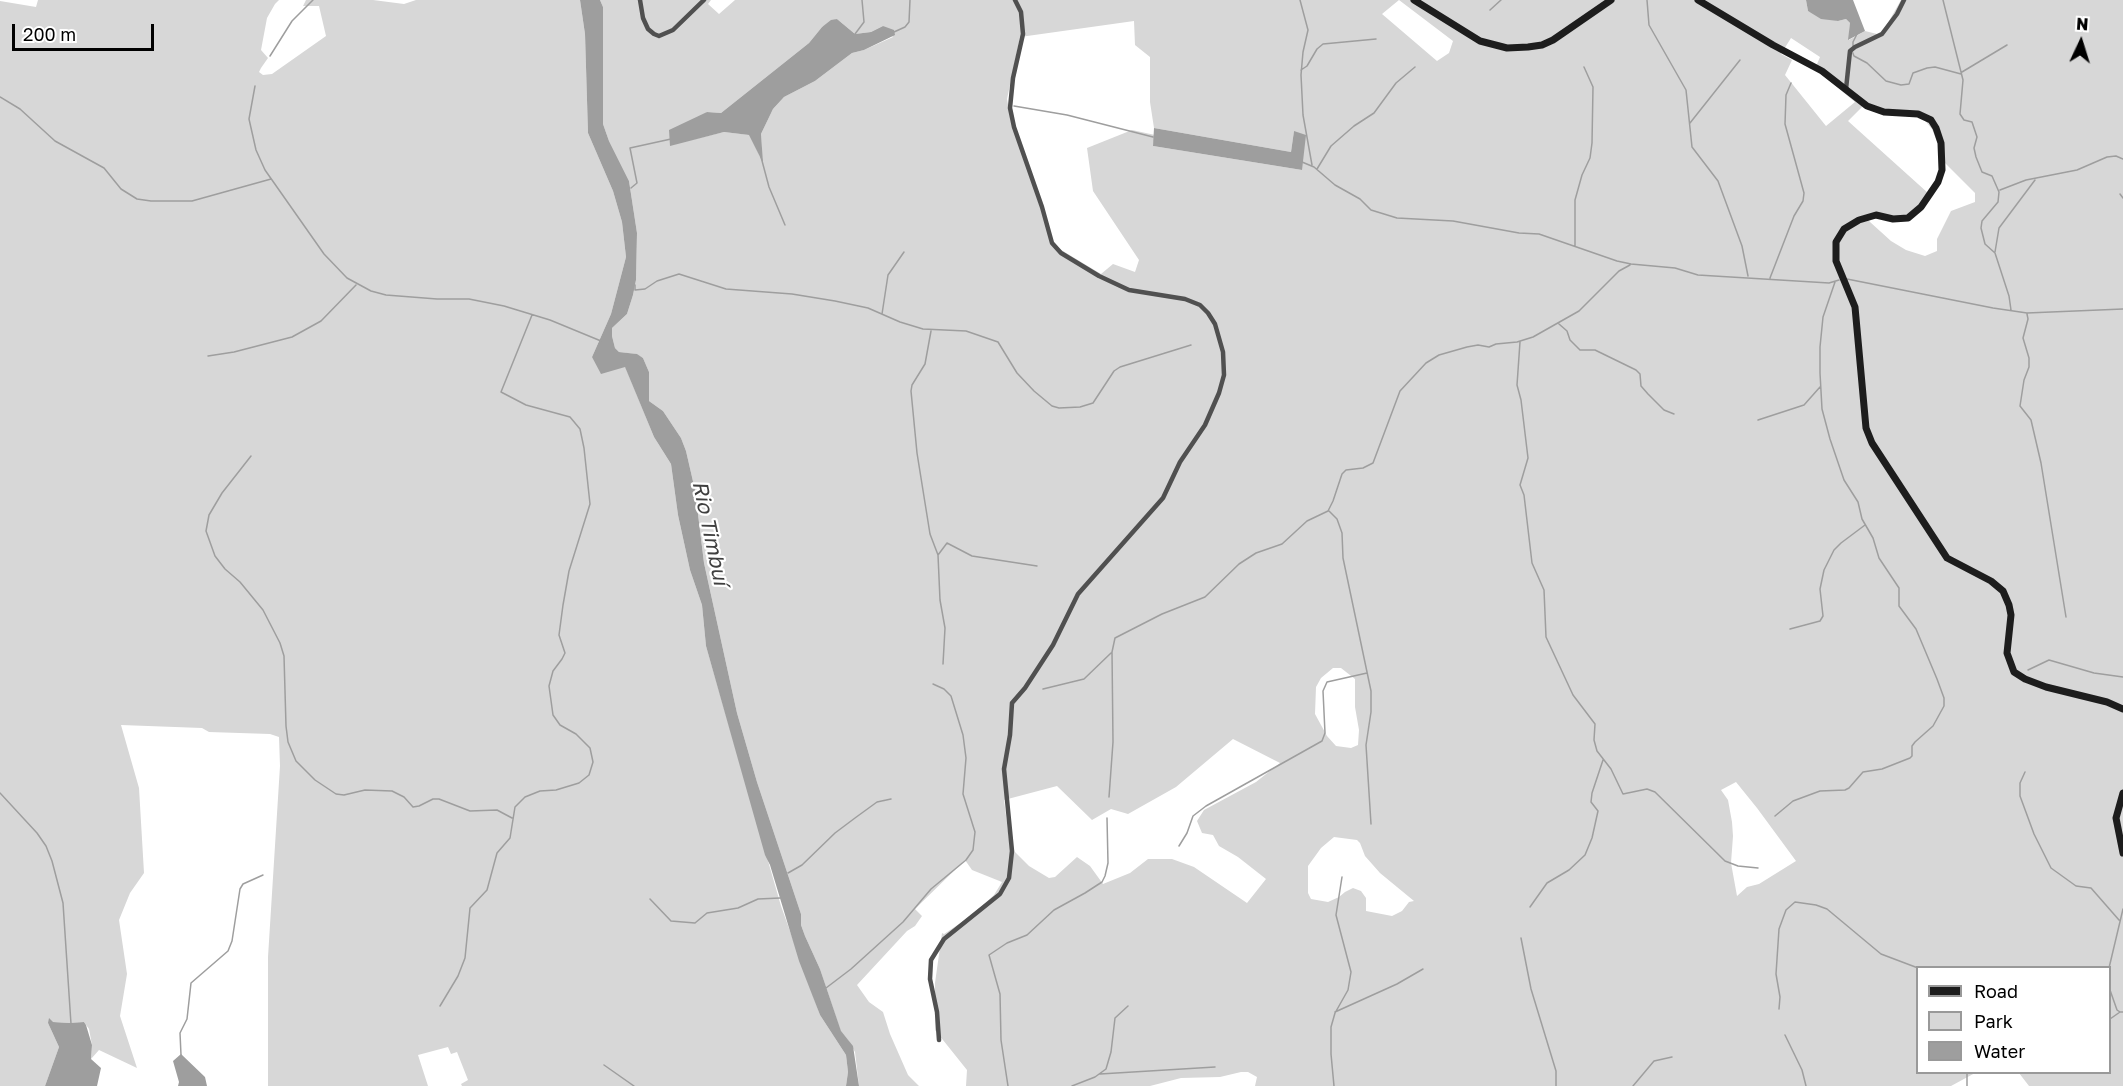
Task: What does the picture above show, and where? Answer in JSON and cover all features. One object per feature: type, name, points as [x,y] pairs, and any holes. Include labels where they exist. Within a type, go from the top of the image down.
[{"type":"street","points":[[640,0],[643,18],[648,29],[659,36],[673,30],[704,0]]},
{"type":"street","points":[[939,1040],[937,1012],[930,979],[931,960],[944,939],[1000,894],[1009,878],[1012,851],[1004,769],[1010,735],[1012,703],[1025,688],[1053,645],[1078,594],[1163,498],[1180,462],[1206,425],[1224,375],[1223,352],[1215,324],[1200,305],[1185,299],[1129,290],[1099,276],[1055,249],[1014,127],[1010,108],[1013,78],[1023,34],[1021,12],[1015,0]]},
{"type":"street","points":[[1414,0],[1480,41],[1507,48],[1542,45],[1553,40],[1611,0]]},
{"type":"street","points":[[1698,0],[1822,71],[1861,102],[1884,112],[1925,116],[1936,128],[1941,142],[1942,156],[1938,182],[1915,214],[1900,219],[1883,216],[1868,217],[1844,230],[1836,242],[1836,261],[1855,306],[1860,341],[1863,410],[1868,436],[1947,558],[1991,580],[2003,591],[2011,615],[2007,653],[2014,672],[2046,687],[2107,702],[2123,709]]},
{"type":"street","points":[[1846,89],[1850,51],[1882,34],[1898,14],[1904,0]]},
{"type":"street","points":[[2123,793],[2116,818],[2123,854]]},
{"type":"green space","points":[[38,0],[279,0],[267,18],[261,50],[268,58],[259,72],[263,75],[272,74],[326,36],[319,6],[303,6],[306,0],[373,0],[404,4],[416,0],[580,0],[585,34],[588,133],[613,191],[622,222],[626,257],[611,314],[592,357],[625,366],[654,437],[671,464],[678,515],[690,570],[702,605],[706,646],[781,906],[820,1015],[846,1055],[848,1072],[846,1086],[462,1086],[461,1084],[468,1080],[457,1052],[451,1054],[448,1047],[418,1055],[428,1086],[268,1086],[268,957],[280,766],[279,737],[270,734],[209,732],[202,728],[121,725],[139,788],[144,873],[130,893],[119,920],[127,974],[120,1016],[137,1068],[99,1050],[91,1059],[92,1045],[89,1029],[84,1022],[53,1022],[48,1023],[59,1047],[45,1086],[0,1086],[0,1],[36,7]]},
{"type":"green space","points":[[600,0],[711,0],[708,4],[719,14],[735,0],[1399,0],[1806,0],[1808,11],[1838,21],[1846,19],[1850,23],[1849,40],[1865,31],[1881,35],[1901,0],[2123,0],[2123,1086],[2029,1086],[2020,1074],[2111,1074],[2111,966],[1916,966],[1916,1074],[1973,1074],[1951,1086],[1255,1086],[1257,1077],[1248,1072],[1241,1072],[1220,1077],[1181,1078],[1150,1086],[966,1086],[967,1070],[935,1030],[935,983],[942,933],[944,934],[965,920],[982,906],[994,895],[1002,882],[972,870],[965,860],[915,909],[922,916],[915,926],[907,931],[857,985],[869,1002],[883,1012],[908,1075],[919,1086],[859,1086],[855,1052],[841,1032],[820,969],[801,925],[801,914],[757,782],[737,713],[704,563],[695,490],[686,451],[681,438],[663,411],[649,401],[649,372],[643,358],[636,354],[619,352],[615,348],[612,328],[627,314],[636,280],[637,233],[629,181],[603,124],[603,7]],"holes":[[[1399,0],[1453,41],[1449,53],[1437,61],[1382,14]],[[837,19],[855,34],[871,32],[883,26],[893,37],[852,53],[815,81],[784,97],[773,109],[761,134],[762,161],[750,135],[724,132],[670,145],[707,112],[721,113],[809,43],[822,27]],[[1134,21],[1135,45],[1150,57],[1150,102],[1154,128],[1291,152],[1294,131],[1302,170],[1153,146],[1155,135],[1132,130],[1087,148],[1093,191],[1139,260],[1135,272],[1113,264],[1101,274],[1053,245],[1011,122],[1007,99],[1020,37]],[[1791,38],[1820,57],[1815,69],[1855,102],[1826,126],[1785,75],[1792,60],[1781,54]],[[1862,107],[1880,114],[1922,117],[1932,129],[1938,144],[1939,157],[1975,193],[1975,202],[1951,211],[1937,239],[1937,251],[1925,256],[1906,250],[1891,241],[1870,222],[1868,219],[1910,218],[1928,193],[1848,121]],[[1333,668],[1341,668],[1355,679],[1358,745],[1351,748],[1336,746],[1327,736],[1315,714],[1316,687],[1321,678]],[[1233,739],[1280,763],[1256,782],[1204,810],[1197,821],[1202,833],[1213,835],[1219,846],[1238,857],[1266,879],[1247,903],[1194,867],[1172,859],[1148,859],[1130,873],[1103,884],[1090,866],[1077,857],[1055,877],[1049,878],[1029,866],[1010,847],[1004,800],[1057,786],[1092,820],[1111,809],[1128,814],[1176,787]],[[1736,782],[1796,861],[1759,884],[1747,887],[1737,896],[1731,863],[1733,836],[1728,800],[1721,790]],[[1334,837],[1357,840],[1365,856],[1380,873],[1414,901],[1409,902],[1402,911],[1392,916],[1366,911],[1366,898],[1361,891],[1353,888],[1328,902],[1311,899],[1308,893],[1308,866],[1321,848]]]},
{"type":"water","points":[[580,0],[600,0],[603,7],[603,124],[629,181],[637,233],[636,280],[627,314],[612,328],[615,348],[619,352],[637,354],[643,358],[649,372],[649,401],[663,411],[681,438],[686,451],[695,490],[704,563],[737,713],[757,782],[801,914],[801,925],[820,969],[841,1031],[853,1046],[859,1086],[846,1086],[848,1072],[846,1055],[820,1015],[799,961],[765,855],[706,646],[702,605],[690,570],[678,515],[671,464],[654,437],[625,367],[601,374],[592,357],[611,314],[626,257],[622,222],[613,191],[588,133],[585,34]]},
{"type":"water","points":[[1806,0],[1853,0],[1865,31],[1848,40],[1850,23],[1846,19],[1838,21],[1821,19],[1808,11]]},
{"type":"water","points":[[837,19],[855,34],[871,32],[883,26],[894,30],[895,35],[864,50],[852,53],[815,81],[784,97],[773,109],[761,134],[763,163],[749,135],[724,132],[670,146],[669,130],[707,112],[721,113],[809,43],[822,27],[831,20]]},
{"type":"water","points":[[1154,128],[1291,152],[1294,131],[1306,135],[1302,170],[1153,146]]},
{"type":"water","points":[[49,1018],[53,1022],[84,1022],[92,1045],[91,1059],[101,1068],[97,1086],[45,1086],[59,1047],[48,1023]]},
{"type":"water","points":[[181,1054],[205,1077],[207,1086],[178,1086],[173,1061]]},
{"type":"waterway","points":[[270,56],[292,21],[313,0]]},
{"type":"waterway","points":[[855,34],[864,22],[862,0]]},
{"type":"waterway","points":[[894,32],[905,27],[909,22],[910,0]]},
{"type":"waterway","points":[[1300,0],[1308,30],[1301,75],[1303,115],[1312,165]]},
{"type":"waterway","points":[[1490,10],[1501,0]]},
{"type":"waterway","points":[[1647,0],[1649,25],[1686,90],[1692,147],[1718,181],[1742,246],[1748,276]]},
{"type":"waterway","points":[[1943,0],[1963,80],[1960,114],[1964,120],[1972,122],[1977,137],[1974,148],[1976,157],[1982,172],[1992,176],[1999,192],[1998,202],[1982,221],[1981,228],[1985,244],[1995,253],[2009,296],[2011,310]]},
{"type":"waterway","points":[[1853,46],[1857,34]]},
{"type":"waterway","points":[[1301,70],[1307,66],[1317,49],[1323,44],[1376,39]]},
{"type":"waterway","points":[[1962,72],[2007,45]]},
{"type":"waterway","points":[[1852,51],[1854,56],[1867,63],[1886,81],[1901,85],[1909,84],[1913,73],[1927,68],[1935,67],[1961,74]]},
{"type":"waterway","points":[[1690,123],[1740,60]]},
{"type":"waterway","points":[[1317,169],[1331,146],[1354,126],[1374,113],[1396,83],[1415,67]]},
{"type":"waterway","points":[[1575,246],[1575,200],[1582,175],[1590,158],[1592,143],[1593,87],[1584,67]]},
{"type":"waterway","points":[[1770,278],[1794,216],[1803,201],[1804,193],[1785,124],[1786,95],[1791,83]]},
{"type":"waterway","points":[[255,86],[249,119],[256,150],[265,170],[324,254],[347,278],[371,291],[386,295],[469,299],[504,306],[550,320],[601,341]]},
{"type":"waterway","points":[[0,97],[20,109],[55,141],[104,168],[121,189],[137,199],[192,201],[271,179]]},
{"type":"waterway","points":[[1014,106],[1067,115],[1153,137]]},
{"type":"waterway","points":[[631,188],[637,183],[630,148],[671,139]]},
{"type":"waterway","points":[[2000,190],[2026,180],[2077,170],[2107,157],[2116,156],[2123,159]]},
{"type":"waterway","points":[[761,157],[769,187],[785,225]]},
{"type":"waterway","points":[[1302,162],[1314,167],[1335,185],[1360,199],[1371,210],[1397,218],[1453,221],[1519,233],[1539,234],[1617,261],[1675,268],[1698,275],[1829,283],[1839,280]]},
{"type":"waterway","points":[[1995,252],[1999,228],[2035,180]]},
{"type":"waterway","points":[[2120,194],[2123,198]]},
{"type":"waterway","points":[[882,314],[888,275],[904,252]]},
{"type":"waterway","points":[[1109,797],[1113,742],[1112,652],[1115,638],[1162,614],[1205,597],[1239,564],[1256,553],[1282,544],[1307,521],[1328,511],[1342,474],[1346,470],[1363,468],[1373,463],[1400,391],[1426,363],[1439,355],[1467,347],[1478,345],[1489,347],[1533,337],[1579,311],[1619,271],[1630,265]]},
{"type":"waterway","points":[[635,285],[635,290],[645,289],[657,281],[679,274],[726,289],[792,294],[868,308],[923,329],[966,331],[998,342],[1017,373],[1034,391],[1052,406],[1059,408],[1080,407],[1093,403],[1114,371],[1120,367],[1191,345]]},
{"type":"waterway","points":[[1847,279],[2027,313],[2123,309]]},
{"type":"waterway","points":[[1775,816],[1793,801],[1820,791],[1845,790],[1863,772],[1882,769],[1910,758],[1912,746],[1933,726],[1944,706],[1944,698],[1916,629],[1899,606],[1899,588],[1879,558],[1873,538],[1862,519],[1858,502],[1844,480],[1822,409],[1820,347],[1823,317],[1835,282]]},
{"type":"waterway","points":[[208,356],[234,352],[292,337],[321,321],[356,285]]},
{"type":"waterway","points":[[2027,314],[2028,319],[2023,338],[2029,358],[2029,367],[2024,380],[2020,406],[2031,420],[2041,463],[2066,617]]},
{"type":"waterway","points":[[440,1006],[458,976],[465,958],[470,908],[487,890],[497,853],[510,838],[515,807],[525,797],[540,791],[556,790],[579,783],[589,775],[593,762],[590,748],[576,734],[560,725],[553,715],[549,686],[553,671],[565,653],[559,635],[563,605],[569,571],[590,504],[580,429],[570,417],[526,405],[501,392],[532,315]]},
{"type":"waterway","points":[[1559,324],[1567,331],[1570,340],[1580,350],[1595,350],[1636,370],[1640,374],[1641,386],[1664,410],[1674,414]]},
{"type":"waterway","points":[[931,331],[925,364],[912,385],[911,391],[917,453],[930,534],[938,555],[940,600],[945,628],[943,664]]},
{"type":"waterway","points":[[1520,342],[1517,385],[1528,458],[1520,485],[1524,495],[1532,563],[1544,590],[1546,637],[1573,695],[1595,724],[1594,740],[1597,751],[1611,769],[1623,794],[1647,789],[1655,792],[1725,861],[1738,866],[1758,868]]},
{"type":"waterway","points":[[1758,420],[1804,405],[1820,387]]},
{"type":"waterway","points":[[251,456],[222,493],[209,515],[206,531],[215,556],[263,610],[280,643],[284,656],[288,742],[296,761],[315,780],[336,794],[344,795],[365,790],[392,791],[404,797],[413,807],[439,799],[470,811],[497,810],[512,818]]},
{"type":"waterway","points":[[1329,511],[1337,519],[1342,533],[1343,558],[1371,691],[1371,712],[1366,745],[1371,824]]},
{"type":"waterway","points":[[1790,629],[1820,621],[1823,616],[1820,589],[1824,570],[1834,550],[1865,525]]},
{"type":"waterway","points":[[938,555],[947,543],[972,556],[1037,566]]},
{"type":"waterway","points":[[1043,689],[1084,679],[1111,653]]},
{"type":"waterway","points":[[2028,670],[2049,660],[2094,673],[2123,677]]},
{"type":"waterway","points":[[1179,846],[1193,816],[1206,806],[1322,741],[1325,733],[1323,691],[1327,682],[1367,673]]},
{"type":"waterway","points":[[826,988],[851,969],[903,922],[931,889],[966,860],[973,850],[975,832],[963,794],[966,758],[963,735],[951,696],[944,689],[933,684]]},
{"type":"waterway","points":[[1530,907],[1547,883],[1569,870],[1585,855],[1592,838],[1598,811],[1591,802],[1592,793],[1603,760]]},
{"type":"waterway","points":[[2025,772],[2020,783],[2020,796],[2034,834],[2051,868],[2076,886],[2091,888],[2119,920]]},
{"type":"waterway","points":[[0,793],[37,833],[52,861],[63,903],[71,1024]]},
{"type":"waterway","points":[[788,873],[802,865],[835,833],[877,802],[891,799]]},
{"type":"waterway","points":[[1008,1086],[1001,1040],[1000,994],[989,955],[1007,943],[1027,935],[1054,910],[1102,882],[1108,863],[1107,818]]},
{"type":"waterway","points":[[181,1055],[180,1033],[187,1019],[191,983],[228,951],[232,941],[240,889],[243,884],[263,875]]},
{"type":"waterway","points":[[1334,1086],[1331,1027],[1335,1013],[1348,990],[1351,972],[1336,915],[1342,877]]},
{"type":"waterway","points":[[650,899],[671,921],[695,923],[707,913],[738,908],[758,899],[780,898]]},
{"type":"waterway","points":[[1779,1009],[1780,997],[1776,974],[1779,929],[1786,910],[1795,902],[1827,909],[1881,954],[1916,967]]},
{"type":"waterway","points":[[2109,966],[2123,909]]},
{"type":"waterway","points":[[1521,938],[1531,989],[1556,1071],[1556,1086]]},
{"type":"waterway","points":[[1335,1012],[1397,984],[1423,969]]},
{"type":"waterway","points":[[2111,993],[2117,1010],[2120,1012]]},
{"type":"waterway","points":[[1072,1086],[1095,1077],[1106,1069],[1111,1052],[1115,1018],[1128,1006]]},
{"type":"waterway","points":[[2111,1018],[2123,1012]]},
{"type":"waterway","points":[[1785,1035],[1802,1070],[1806,1086]]},
{"type":"waterway","points":[[1633,1086],[1654,1061],[1672,1057]]},
{"type":"waterway","points":[[604,1065],[634,1086]]},
{"type":"waterway","points":[[1100,1074],[1215,1067]]},
{"type":"waterway","points":[[1967,1074],[1967,1086]]},
{"type":"water label","name":"Rio Timbuí","points":[[710,533]]}]
